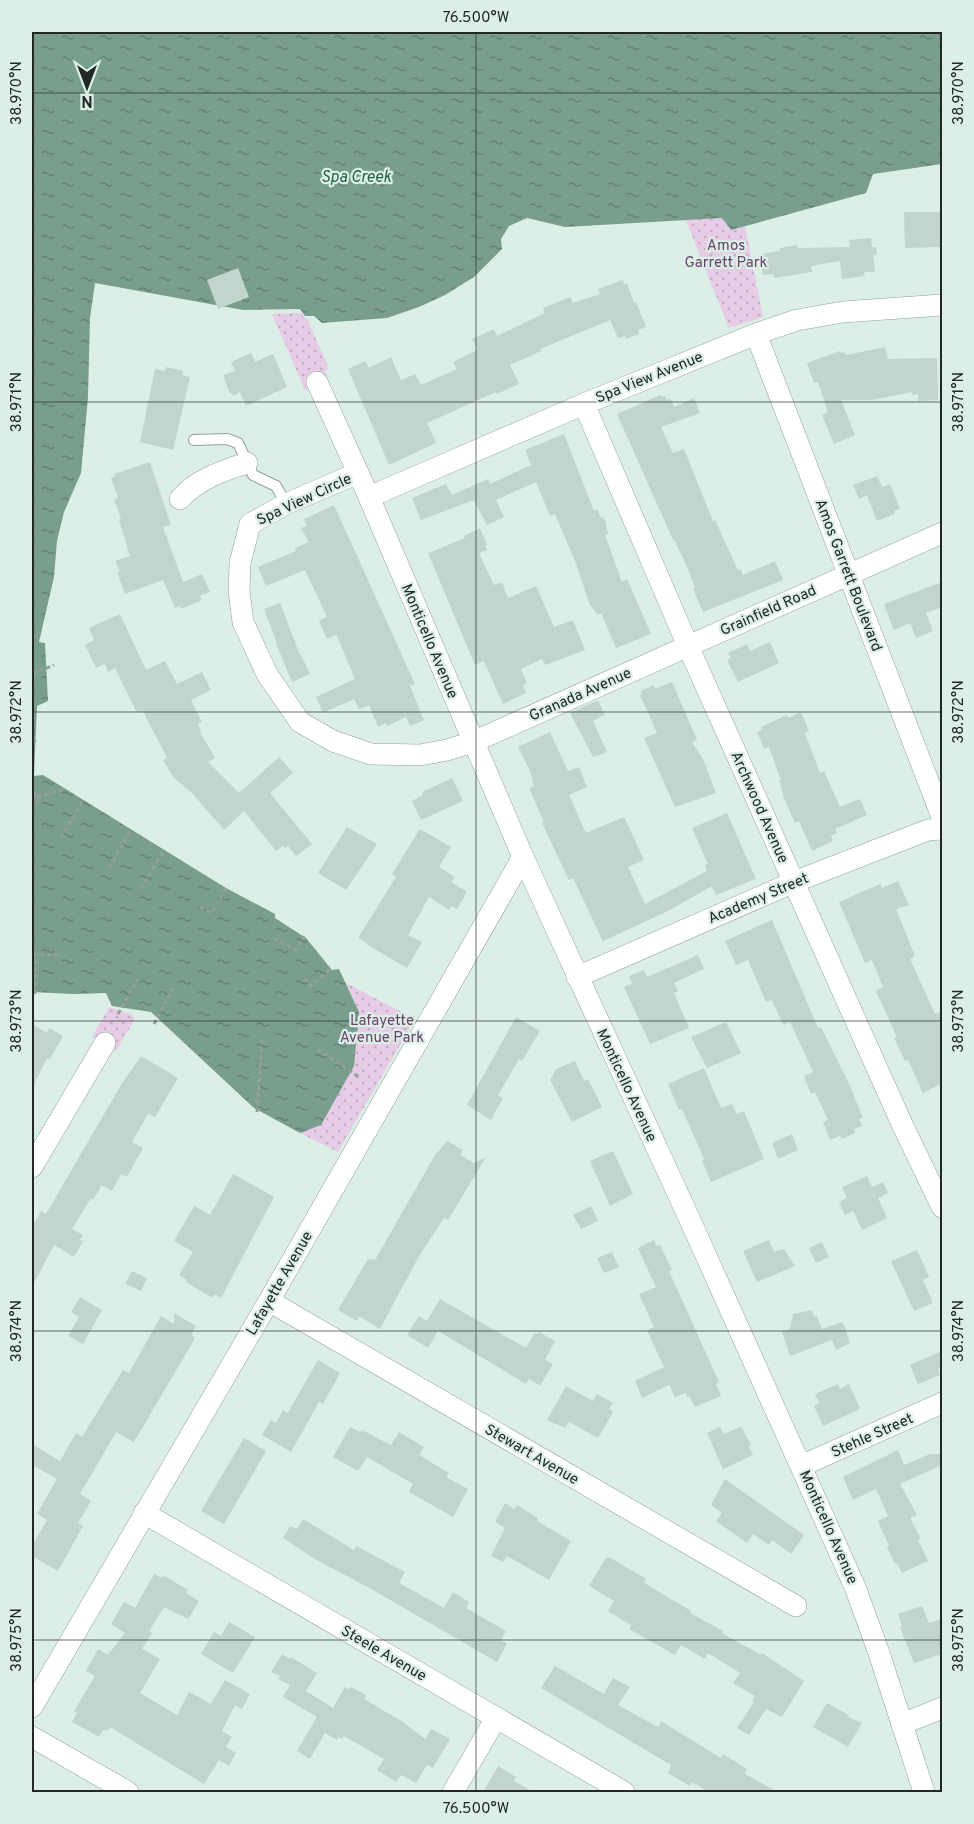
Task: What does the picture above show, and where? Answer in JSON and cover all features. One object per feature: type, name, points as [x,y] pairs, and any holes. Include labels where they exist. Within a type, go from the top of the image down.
[{"type":"street","name":"Spa View Avenue","points":[[369,497],[584,404],[756,334],[797,320],[843,312],[942,305]]},
{"type":"street","name":"Amos Garrett Boulevard","points":[[756,334],[942,817]]},
{"type":"street","name":"Monticello Avenue","points":[[317,382],[369,497],[523,857],[855,1587],[924,1792]]},
{"type":"street","name":"Archwood Avenue","points":[[584,404],[688,646],[942,1207]]},
{"type":"street","points":[[180,499],[188,490],[211,477],[247,463]]},
{"type":"street","name":"Spa View Circle","points":[[358,473],[286,504],[250,524],[240,563],[239,591],[243,622],[267,674],[300,722],[333,741],[371,754],[420,755],[472,742]]},
{"type":"street","points":[[849,574],[942,533]]},
{"type":"street","name":"Grainfield Road","points":[[688,646],[849,574]]},
{"type":"street","name":"Granada Avenue","points":[[472,742],[688,646]]},
{"type":"street","name":"Academy Street","points":[[577,977],[794,882],[928,830],[942,829]]},
{"type":"street","name":"Lafayette Avenue","points":[[32,1707],[269,1301],[523,857]]},
{"type":"street","points":[[32,1167],[105,1043]]},
{"type":"street","name":"Stewart Avenue","points":[[269,1301],[796,1606]]},
{"type":"street","name":"Stehle Street","points":[[801,1467],[942,1403]]},
{"type":"street","name":"Steele Avenue","points":[[144,1513],[624,1792]]},
{"type":"street","points":[[902,1724],[942,1708]]},
{"type":"street","points":[[453,1792],[496,1718]]},
{"type":"street","points":[[32,1737],[128,1792]]},
{"type":"lane","points":[[194,440],[227,439],[238,443],[253,475],[276,486],[286,504]]},
{"type":"path","points":[[32,674],[54,665]]},
{"type":"path","points":[[37,797],[65,789]]},
{"type":"path","points":[[35,792],[38,803]]},
{"type":"path","points":[[61,838],[83,800]]},
{"type":"path","points":[[109,868],[131,830]]},
{"type":"path","points":[[141,889],[164,850]]},
{"type":"path","points":[[200,907],[212,913],[226,888]]},
{"type":"path","points":[[274,938],[296,950],[304,936]]},
{"type":"path","points":[[35,994],[34,954],[60,955]]},
{"type":"path","points":[[305,978],[311,986],[331,969]]},
{"type":"path","points":[[118,1014],[138,979]]},
{"type":"path","points":[[154,1024],[173,988]]},
{"type":"path","points":[[256,1112],[262,1040]]},
{"type":"path","points":[[317,1049],[359,1077]]},
{"type":"green space","name":"Amos Garrett Park","points":[[685,218],[722,218],[731,230],[745,226],[763,317],[729,328]]},
{"type":"green space","points":[[301,313],[308,321],[329,369],[325,371],[328,380],[305,390],[272,314]]},
{"type":"green space","name":"Lafayette Avenue Park","points":[[346,983],[415,1019],[338,1152],[300,1133],[321,1125],[359,1012]]},
{"type":"green space","points":[[109,1007],[132,1015],[135,1019],[116,1051],[92,1037]]},
{"type":"water","name":"Spa Creek","points":[[32,32],[942,32],[942,164],[873,174],[866,193],[731,230],[722,218],[565,227],[527,218],[509,226],[501,239],[502,249],[474,277],[445,295],[387,318],[322,323],[314,316],[305,316],[300,309],[243,310],[95,283],[90,318],[88,397],[81,473],[64,512],[57,541],[54,577],[39,642],[45,643],[48,701],[37,706],[34,776],[43,775],[226,888],[275,914],[275,918],[306,938],[332,970],[339,969],[359,1012],[354,1066],[321,1125],[300,1133],[254,1108],[151,1012],[112,1006],[106,993],[32,992]]},
{"type":"building","points":[[904,212],[942,212],[942,247],[905,248]]},
{"type":"building","points":[[871,238],[872,247],[876,247],[877,254],[873,255],[875,272],[864,272],[865,276],[842,279],[840,261],[811,266],[812,272],[774,278],[774,274],[763,275],[760,254],[780,251],[780,248],[797,245],[798,248],[850,247],[849,240]]},
{"type":"building","points":[[238,268],[249,297],[218,309],[207,280]]},
{"type":"building","points":[[623,280],[624,284],[627,283],[646,327],[638,330],[639,334],[626,339],[625,336],[618,338],[610,320],[540,349],[541,351],[510,365],[519,384],[427,423],[436,443],[389,465],[348,369],[365,361],[369,368],[391,357],[401,380],[415,374],[421,385],[457,369],[453,362],[477,350],[472,339],[494,329],[497,336],[545,313],[543,308],[570,297],[573,303],[600,294],[598,289]]},
{"type":"building","points":[[885,347],[888,359],[937,358],[938,400],[918,401],[918,394],[912,395],[912,392],[872,400],[841,400],[855,435],[834,444],[822,415],[828,412],[818,382],[814,383],[807,363],[840,351],[845,352],[846,355]]},
{"type":"building","points":[[251,353],[255,362],[273,354],[287,387],[246,406],[240,392],[233,396],[232,393],[230,394],[224,375],[235,371],[231,362]]},
{"type":"building","points":[[166,367],[183,371],[182,375],[190,377],[173,450],[140,442],[155,369],[165,371]]},
{"type":"building","points":[[660,395],[665,396],[667,400],[670,398],[674,407],[694,398],[700,413],[661,427],[673,453],[684,449],[713,521],[715,520],[738,570],[740,569],[743,575],[775,561],[783,580],[703,612],[693,589],[695,588],[688,569],[617,414]]},
{"type":"building","points":[[564,434],[594,511],[597,509],[601,518],[604,517],[608,534],[605,535],[622,582],[627,579],[651,634],[616,648],[601,613],[598,615],[590,605],[555,514],[550,516],[536,482],[496,500],[504,517],[487,525],[474,500],[421,520],[412,498],[446,484],[452,495],[488,479],[490,484],[531,465],[525,450]]},
{"type":"building","points":[[150,462],[171,525],[163,527],[183,582],[202,574],[210,592],[200,596],[202,600],[181,609],[180,606],[175,608],[163,580],[125,594],[117,572],[120,571],[115,561],[130,556],[119,520],[121,519],[114,499],[118,498],[111,478],[115,477],[114,474]]},
{"type":"building","points":[[877,476],[882,487],[890,484],[900,509],[894,511],[895,514],[877,521],[867,495],[859,499],[853,485]]},
{"type":"building","points":[[334,505],[415,684],[410,686],[424,720],[410,726],[406,717],[387,726],[386,723],[378,727],[369,705],[359,709],[354,699],[323,713],[316,697],[355,679],[337,636],[327,639],[319,621],[327,617],[305,570],[266,586],[258,567],[296,551],[295,548],[309,542],[301,528],[307,526],[304,519]]},
{"type":"building","points":[[480,528],[487,550],[479,553],[494,585],[502,582],[508,598],[536,586],[554,627],[573,620],[585,650],[545,665],[542,659],[521,669],[527,683],[523,685],[526,693],[503,704],[484,661],[475,665],[428,553],[465,538],[464,536]]},
{"type":"building","points":[[942,582],[942,607],[926,613],[933,631],[916,638],[910,623],[894,630],[884,604]]},
{"type":"building","points":[[280,603],[300,655],[310,674],[292,682],[264,609]]},
{"type":"building","points":[[120,614],[146,670],[165,661],[177,684],[202,672],[211,690],[191,700],[202,722],[198,724],[200,732],[215,758],[208,762],[239,793],[279,757],[293,773],[270,793],[312,844],[296,856],[288,846],[285,848],[283,846],[276,851],[244,811],[224,830],[192,793],[173,777],[163,760],[167,758],[143,711],[137,713],[115,668],[108,672],[105,664],[96,668],[85,645],[94,640],[89,628]]},
{"type":"building","points":[[770,642],[779,663],[738,682],[727,660],[731,658],[728,653],[747,644],[750,651]]},
{"type":"building","points":[[672,682],[697,740],[692,742],[703,759],[716,793],[675,807],[644,738],[657,733],[640,695],[641,691],[654,685],[655,689]]},
{"type":"building","points":[[598,700],[605,715],[593,721],[607,752],[593,757],[570,713]]},
{"type":"building","points":[[801,712],[809,731],[805,733],[820,773],[824,771],[840,807],[860,799],[867,815],[835,829],[837,833],[831,836],[833,841],[812,851],[799,821],[795,823],[784,798],[779,780],[781,780],[769,747],[764,749],[757,732],[762,730],[761,727],[787,715],[788,718]]},
{"type":"building","points":[[550,732],[568,771],[579,767],[587,787],[569,795],[586,833],[624,817],[644,860],[628,867],[645,904],[707,871],[705,865],[708,864],[692,828],[727,813],[756,879],[716,895],[712,886],[666,912],[603,941],[573,878],[569,880],[542,823],[544,822],[529,788],[534,786],[530,771],[518,747]]},
{"type":"building","points":[[452,778],[463,801],[421,820],[412,801],[423,795],[422,792]]},
{"type":"building","points":[[347,827],[377,844],[346,890],[318,873]]},
{"type":"building","points":[[420,829],[451,847],[439,867],[455,877],[451,882],[467,892],[457,909],[451,906],[449,910],[429,897],[408,935],[422,942],[407,968],[358,938],[396,877],[392,874]]},
{"type":"building","points":[[898,881],[909,905],[896,909],[915,956],[910,959],[935,1014],[942,1011],[942,1083],[923,1093],[908,1060],[905,1061],[894,1038],[897,1037],[876,991],[883,987],[872,960],[865,963],[839,902],[880,884],[882,888]]},
{"type":"building","points":[[772,920],[818,1028],[821,1027],[863,1118],[859,1119],[862,1126],[854,1129],[855,1133],[842,1139],[840,1136],[830,1140],[823,1122],[828,1120],[815,1092],[811,1094],[804,1076],[813,1072],[790,1022],[783,1025],[772,1000],[766,1002],[748,960],[736,965],[725,941]]},
{"type":"building","points":[[698,955],[704,969],[674,983],[678,991],[674,993],[689,1028],[650,1044],[624,987],[632,984],[629,976],[644,970],[647,977]]},
{"type":"building","points":[[516,1017],[540,1031],[522,1061],[519,1059],[498,1095],[503,1098],[491,1120],[467,1105]]},
{"type":"building","points":[[726,1022],[741,1053],[707,1068],[691,1037]]},
{"type":"building","points":[[32,1024],[47,1033],[49,1028],[63,1036],[50,1059],[47,1058],[32,1089]]},
{"type":"building","points":[[141,1056],[178,1078],[155,1117],[148,1114],[132,1142],[143,1148],[127,1177],[121,1174],[112,1191],[102,1185],[72,1229],[83,1235],[80,1240],[83,1241],[74,1257],[54,1245],[32,1287],[32,1227],[41,1211],[46,1214],[121,1085]]},
{"type":"building","points":[[575,1061],[584,1081],[588,1079],[602,1107],[572,1122],[550,1080],[556,1069]]},
{"type":"building","points":[[704,1068],[721,1108],[732,1104],[737,1114],[744,1111],[764,1159],[711,1182],[702,1160],[704,1159],[682,1109],[679,1110],[668,1084]]},
{"type":"building","points":[[792,1134],[798,1150],[778,1159],[772,1143]]},
{"type":"building","points":[[447,1141],[463,1150],[460,1155],[474,1163],[486,1157],[448,1220],[444,1218],[419,1256],[380,1329],[359,1316],[357,1321],[338,1310],[368,1259],[375,1260],[435,1155]]},
{"type":"building","points":[[613,1151],[633,1194],[610,1206],[590,1161]]},
{"type":"building","points":[[233,1174],[274,1197],[221,1298],[214,1294],[212,1298],[179,1275],[193,1252],[174,1241],[194,1206],[210,1215]]},
{"type":"building","points":[[867,1176],[872,1187],[883,1182],[888,1193],[878,1198],[887,1218],[862,1230],[853,1211],[845,1215],[839,1202],[847,1198],[842,1187]]},
{"type":"building","points":[[591,1206],[598,1221],[581,1229],[573,1215]]},
{"type":"building","points":[[654,1240],[657,1246],[660,1245],[672,1270],[669,1271],[719,1382],[716,1384],[721,1396],[695,1407],[686,1393],[675,1397],[669,1385],[642,1398],[635,1381],[664,1367],[647,1330],[654,1327],[639,1294],[656,1287],[638,1248]]},
{"type":"building","points":[[769,1240],[774,1252],[784,1249],[795,1266],[757,1282],[743,1251]]},
{"type":"building","points":[[822,1242],[829,1257],[816,1263],[809,1248]]},
{"type":"building","points":[[917,1250],[929,1277],[923,1280],[933,1303],[914,1311],[891,1261]]},
{"type":"building","points":[[612,1252],[619,1267],[604,1273],[597,1258]]},
{"type":"building","points":[[132,1271],[147,1278],[141,1291],[125,1284]]},
{"type":"building","points":[[80,1297],[102,1310],[83,1344],[68,1336],[79,1317],[71,1312]]},
{"type":"building","points":[[440,1299],[526,1348],[535,1333],[539,1332],[555,1341],[545,1360],[553,1364],[540,1386],[529,1379],[526,1384],[438,1331],[428,1348],[407,1335],[419,1316],[427,1321]]},
{"type":"building","points":[[812,1310],[822,1329],[843,1322],[850,1343],[836,1350],[832,1340],[790,1356],[782,1332],[790,1329],[793,1314]]},
{"type":"building","points":[[174,1313],[196,1326],[191,1335],[195,1338],[134,1442],[116,1432],[80,1494],[91,1501],[78,1523],[83,1526],[58,1571],[32,1556],[32,1546],[47,1520],[37,1514],[57,1479],[32,1465],[32,1444],[60,1461],[76,1433],[82,1437],[123,1370],[129,1373],[161,1316],[174,1324]]},
{"type":"building","points":[[942,1351],[942,1366],[938,1368],[940,1375],[918,1384],[910,1365]]},
{"type":"building","points":[[318,1360],[340,1373],[323,1404],[319,1402],[291,1452],[262,1435],[271,1420],[276,1423],[283,1410],[288,1413]]},
{"type":"building","points":[[838,1384],[840,1389],[849,1384],[860,1409],[823,1426],[814,1406],[819,1403],[815,1394]]},
{"type":"building","points":[[566,1386],[593,1401],[597,1394],[613,1403],[609,1409],[613,1412],[598,1438],[569,1422],[565,1428],[547,1420]]},
{"type":"building","points":[[350,1427],[360,1432],[362,1430],[391,1445],[399,1432],[424,1447],[419,1455],[449,1473],[446,1477],[468,1489],[453,1517],[409,1492],[413,1484],[367,1457],[358,1471],[333,1457]]},
{"type":"building","points":[[720,1427],[724,1434],[742,1428],[751,1445],[749,1446],[753,1455],[723,1469],[707,1433]]},
{"type":"building","points":[[244,1438],[266,1451],[224,1524],[201,1511]]},
{"type":"building","points":[[898,1450],[904,1465],[930,1454],[942,1454],[942,1465],[900,1484],[917,1515],[910,1518],[921,1539],[918,1540],[928,1561],[902,1573],[887,1547],[889,1546],[878,1521],[888,1516],[876,1489],[853,1500],[843,1477]]},
{"type":"building","points":[[725,1479],[804,1535],[791,1554],[772,1540],[769,1545],[753,1534],[747,1543],[716,1521],[722,1513],[711,1505]]},
{"type":"building","points":[[505,1503],[514,1509],[517,1505],[538,1518],[537,1521],[571,1541],[549,1580],[507,1556],[503,1562],[491,1556],[505,1528],[495,1522]]},
{"type":"building","points":[[303,1519],[354,1550],[356,1546],[405,1572],[399,1583],[444,1608],[453,1592],[469,1602],[466,1608],[506,1631],[501,1640],[507,1644],[497,1662],[315,1559],[283,1538],[290,1526],[297,1529]]},
{"type":"building","points":[[609,1557],[646,1579],[644,1582],[646,1584],[691,1611],[690,1613],[761,1655],[762,1653],[804,1681],[782,1717],[766,1709],[749,1735],[737,1728],[754,1702],[752,1701],[755,1696],[733,1683],[740,1673],[708,1653],[705,1659],[681,1645],[675,1655],[629,1629],[631,1625],[608,1611],[614,1601],[589,1586],[605,1559]]},
{"type":"building","points":[[154,1574],[162,1578],[163,1575],[188,1590],[186,1593],[199,1601],[188,1619],[164,1607],[149,1631],[152,1633],[142,1649],[160,1659],[140,1693],[177,1715],[189,1692],[211,1704],[225,1680],[250,1694],[242,1709],[235,1705],[222,1731],[232,1737],[226,1747],[236,1753],[229,1766],[219,1760],[204,1784],[110,1727],[108,1731],[104,1729],[99,1737],[72,1722],[77,1713],[74,1711],[95,1676],[86,1671],[98,1649],[108,1655],[125,1633],[111,1624],[124,1602],[135,1608]]},
{"type":"building","points":[[922,1606],[929,1623],[942,1619],[942,1654],[914,1663],[900,1627],[902,1627],[898,1614]]},
{"type":"building","points":[[229,1622],[255,1637],[233,1673],[201,1654],[214,1632],[221,1636]]},
{"type":"building","points":[[282,1654],[317,1673],[306,1691],[333,1708],[345,1687],[349,1690],[351,1687],[366,1695],[364,1699],[403,1722],[425,1739],[431,1729],[450,1739],[433,1768],[427,1765],[416,1783],[401,1775],[396,1782],[377,1770],[384,1759],[344,1736],[337,1740],[325,1733],[310,1759],[297,1751],[317,1717],[283,1697],[290,1685],[278,1679],[280,1676],[271,1672]]},
{"type":"building","points":[[555,1666],[604,1694],[613,1678],[630,1687],[618,1705],[658,1727],[661,1721],[721,1758],[723,1754],[747,1769],[745,1774],[778,1792],[709,1792],[692,1782],[690,1786],[668,1773],[671,1765],[541,1688]]},
{"type":"building","points":[[827,1703],[862,1723],[848,1747],[813,1727]]},
{"type":"building","points":[[498,1766],[516,1777],[514,1781],[533,1792],[483,1792]]}]
